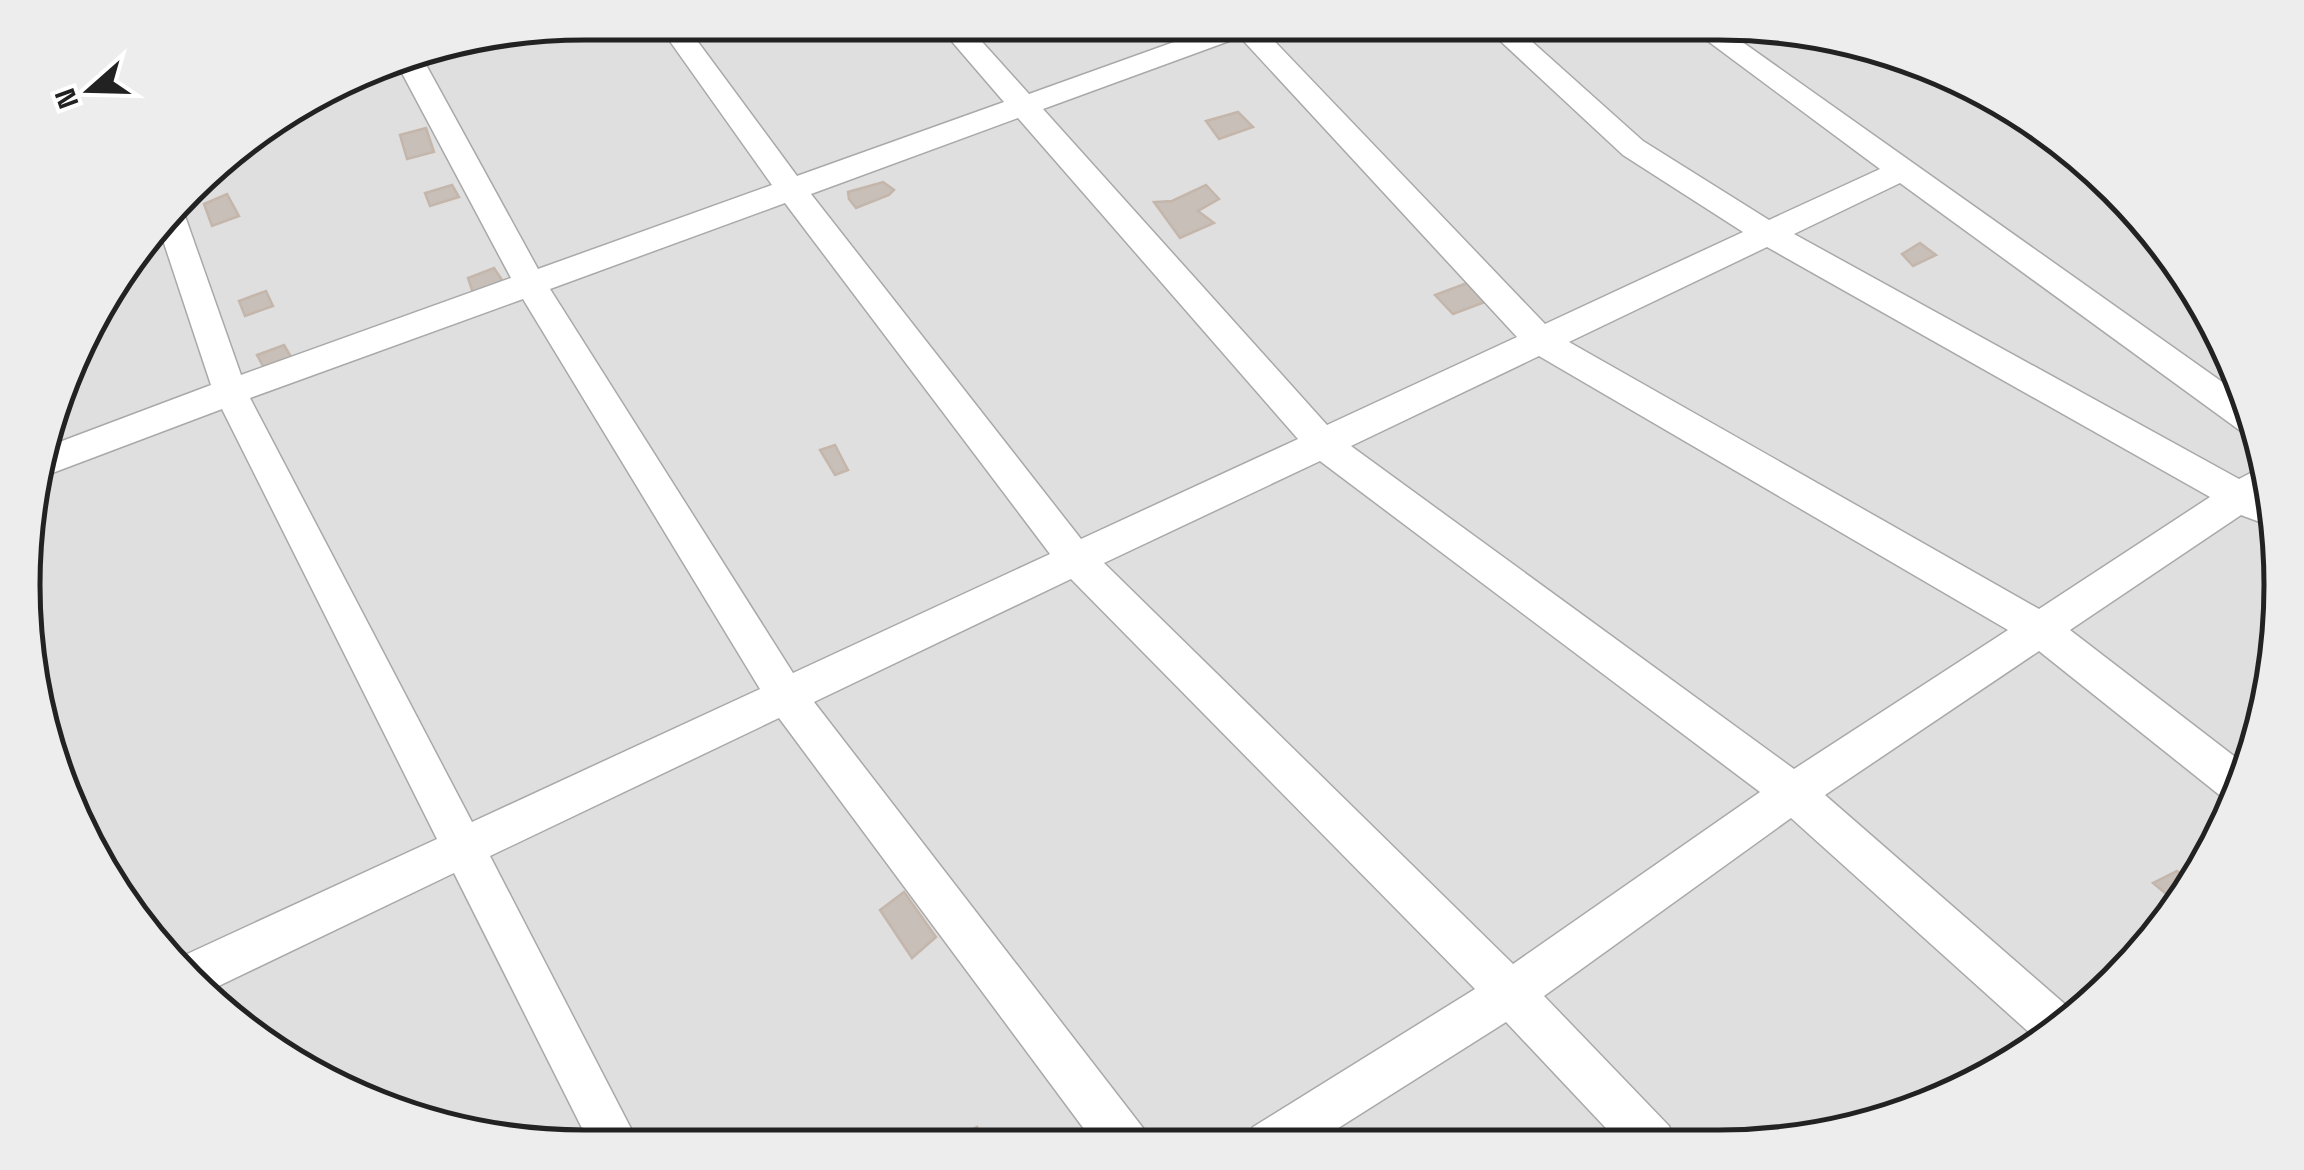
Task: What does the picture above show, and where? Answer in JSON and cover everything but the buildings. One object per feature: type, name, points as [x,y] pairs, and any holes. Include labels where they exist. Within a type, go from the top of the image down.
[{"type":"street","points":[[683,40],[791,190],[1076,560],[1510,993],[1640,1130]]},
{"type":"street","points":[[965,40],[1323,444],[1794,793],[2048,1019]]},
{"type":"street","points":[[55,458],[1202,40]]},
{"type":"street","points":[[1257,40],[1540,340],[2040,629],[2229,777]]},
{"type":"street","points":[[1512,40],[1634,148],[1768,234],[2256,496]]},
{"type":"street","points":[[1721,40],[2234,408]]},
{"type":"street","points":[[414,68],[530,284],[786,696],[1115,1130]]},
{"type":"street","points":[[201,971],[1903,170]]},
{"type":"street","points":[[174,227],[230,392],[608,1130]]},
{"type":"street","points":[[1292,1130],[1510,993],[1794,793],[2040,629],[2256,496]]},
{"type":"shaded area","points":[[549,41],[1755,41],[1825,50],[1928,81],[2022,132],[2104,200],[2172,282],[2223,376],[2254,479],[2264,585],[2254,691],[2223,794],[2172,888],[2129,944],[2078,995],[2022,1038],[1960,1074],[1894,1101],[1825,1120],[1719,1130],[585,1130],[479,1120],[376,1089],[312,1057],[226,995],[175,944],[113,858],[81,794],[50,691],[40,585],[50,479],[81,376],[113,312],[175,226],[226,175],[312,113],[376,81],[479,50]]}]
